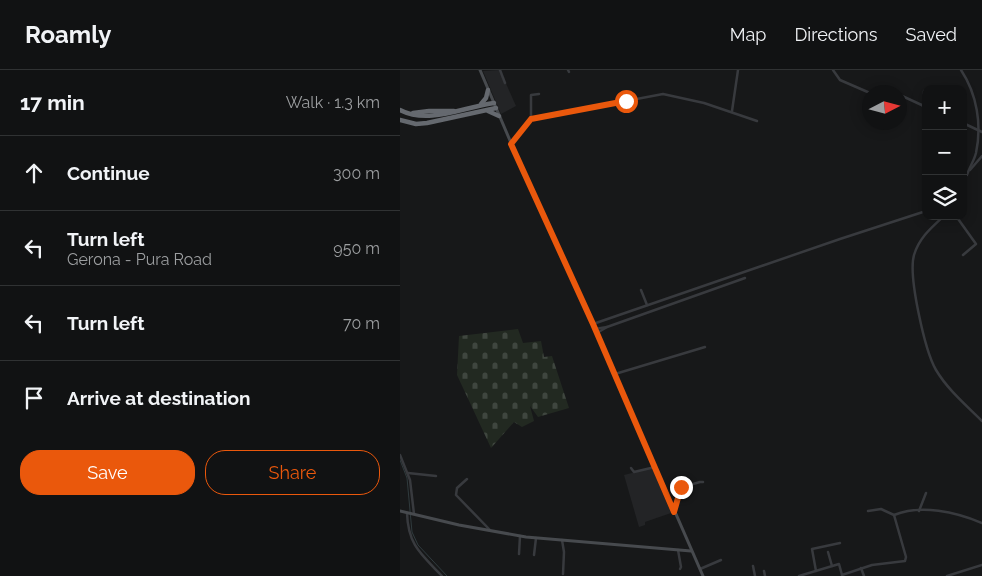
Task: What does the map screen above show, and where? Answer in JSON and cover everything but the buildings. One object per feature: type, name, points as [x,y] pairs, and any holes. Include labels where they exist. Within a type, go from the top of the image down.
[{"type":"highway","points":[[480,105],[486,98],[488,90]]},
{"type":"highway","points":[[400,110],[420,116],[442,114],[480,105],[495,105]]},
{"type":"highway","points":[[400,120],[422,123],[484,111],[495,105]]},
{"type":"highway","points":[[484,111],[499,116]]},
{"type":"main road","points":[[481,70],[511,144],[593,324],[703,576]]},
{"type":"main road","points":[[400,511],[520,536],[692,551]]},
{"type":"street","points":[[500,70],[505,82]]},
{"type":"street","points":[[732,111],[738,70]]},
{"type":"street","points":[[833,70],[840,80],[862,90]]},
{"type":"street","points":[[962,70],[974,94],[978,129],[976,152],[967,175]]},
{"type":"street","points":[[511,144],[531,119],[531,95],[539,94]]},
{"type":"street","points":[[531,119],[663,94],[732,111],[757,121]]},
{"type":"street","points":[[907,98],[922,106]]},
{"type":"street","points":[[967,124],[982,132]]},
{"type":"street","points":[[967,175],[982,156]]},
{"type":"street","points":[[593,324],[840,238],[922,212]]},
{"type":"street","points":[[940,220],[922,237],[912,261],[925,344],[936,370],[946,385],[982,421]]},
{"type":"street","points":[[959,220],[976,244],[963,255]]},
{"type":"street","points":[[596,331],[745,278]]},
{"type":"street","points":[[641,290],[647,305]]},
{"type":"street","points":[[615,374],[706,347]]},
{"type":"street","points":[[400,455],[408,473],[412,489],[414,514]]},
{"type":"street","points":[[631,468],[634,472],[655,467]]},
{"type":"street","points":[[408,473],[436,476]]},
{"type":"street","points":[[466,479],[457,488],[456,495],[491,531]]},
{"type":"street","points":[[674,512],[679,488],[703,482]]},
{"type":"street","points":[[919,511],[926,493]]},
{"type":"street","points":[[868,511],[880,509],[894,515],[906,511],[955,514],[982,523]]},
{"type":"street","points":[[408,512],[409,532],[415,548],[442,576]]},
{"type":"street","points":[[799,576],[808,575],[839,564],[842,576],[872,565],[903,562],[905,560],[894,515]]},
{"type":"street","points":[[519,554],[520,536]]},
{"type":"street","points":[[534,555],[536,538]]},
{"type":"street","points":[[562,540],[564,554],[562,574]]},
{"type":"street","points":[[816,571],[812,549],[840,543]]},
{"type":"street","points":[[678,550],[680,569]]},
{"type":"street","points":[[828,552],[832,566]]},
{"type":"street","points":[[700,569],[721,560]]},
{"type":"street","points":[[947,576],[982,565]]},
{"type":"street","points":[[753,566],[755,576]]},
{"type":"street","points":[[861,568],[864,576]]},
{"type":"street","points":[[764,571],[765,576]]},
{"type":"shaded area","points":[[500,70],[516,106],[501,114],[483,71]]},
{"type":"shaded area","points":[[652,468],[671,513],[645,522],[645,525],[639,527],[624,475]]},
{"type":"green space","points":[[518,329],[523,343],[541,341],[544,357],[552,356],[569,408],[538,417],[530,406],[534,421],[522,427],[514,422],[491,448],[457,375],[459,336]]},
{"type":"waterway","points":[[400,460],[407,478],[412,532],[418,545],[447,576]]},
{"type":"route","points":[[626,101],[531,119],[525,129],[511,144],[593,324],[674,512],[678,490],[681,487]]}]
